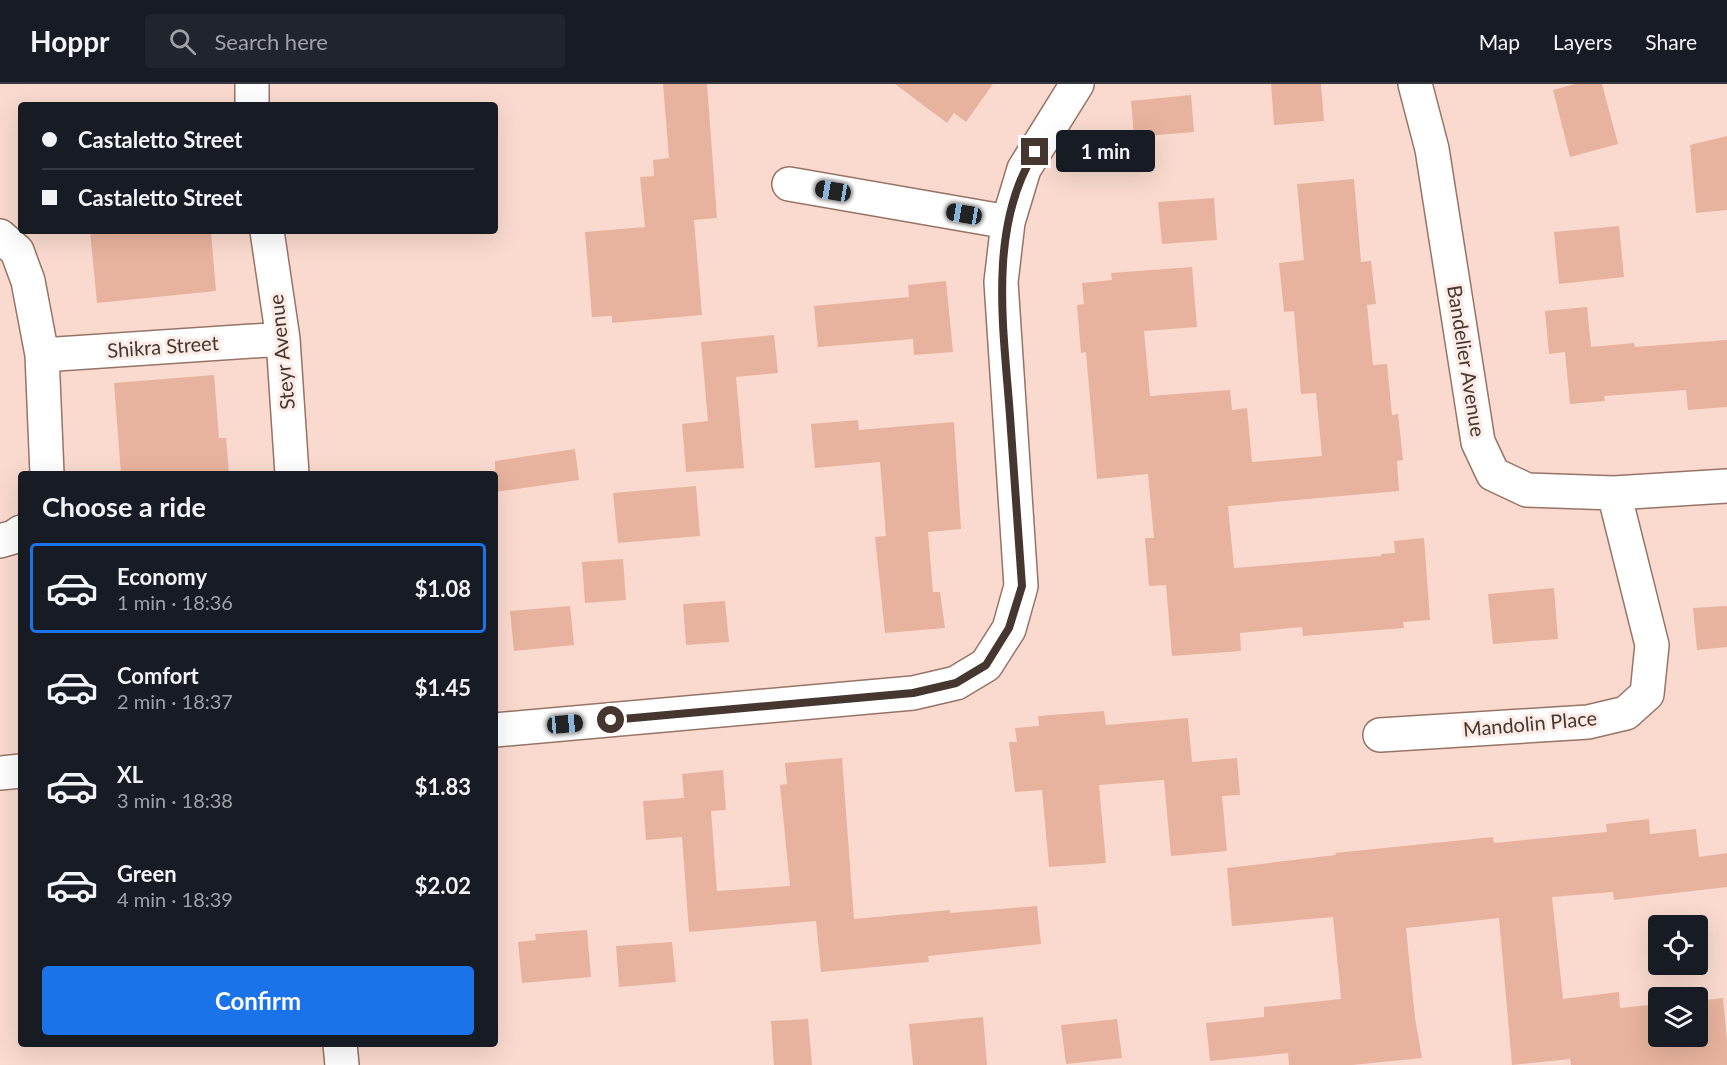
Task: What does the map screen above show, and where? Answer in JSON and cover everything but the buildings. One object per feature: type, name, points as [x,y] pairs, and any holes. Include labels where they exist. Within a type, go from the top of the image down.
[{"type":"street","points":[[252,84],[252,102]]},
{"type":"street","points":[[498,730],[913,693],[956,683],[986,665],[1009,628],[1022,586],[1001,282],[1008,222],[1024,169],[1077,84]]},
{"type":"street","name":"Bandelier Avenue","points":[[1415,84],[1432,150],[1478,442],[1493,474],[1527,490],[1614,493],[1727,486]]},
{"type":"street","points":[[789,184],[1008,222]]},
{"type":"street","name":"Steyr Avenue","points":[[267,234],[284,339],[292,471]]},
{"type":"street","points":[[0,236],[18,251],[28,281],[42,355],[46,471]]},
{"type":"street","name":"Shikra Street","points":[[42,355],[284,339]]},
{"type":"street","name":"Mandolin Place","points":[[1380,735],[1588,722],[1626,713],[1647,694],[1652,645],[1614,493]]},
{"type":"street","points":[[0,541],[18,534]]},
{"type":"street","points":[[0,773],[18,771]]},
{"type":"street","points":[[340,1047],[342,1065]]},
{"type":"route","points":[[611,720],[913,693],[956,683],[986,665],[1009,628],[1022,586],[1001,282],[1008,222],[1024,169],[1035,152]]}]
